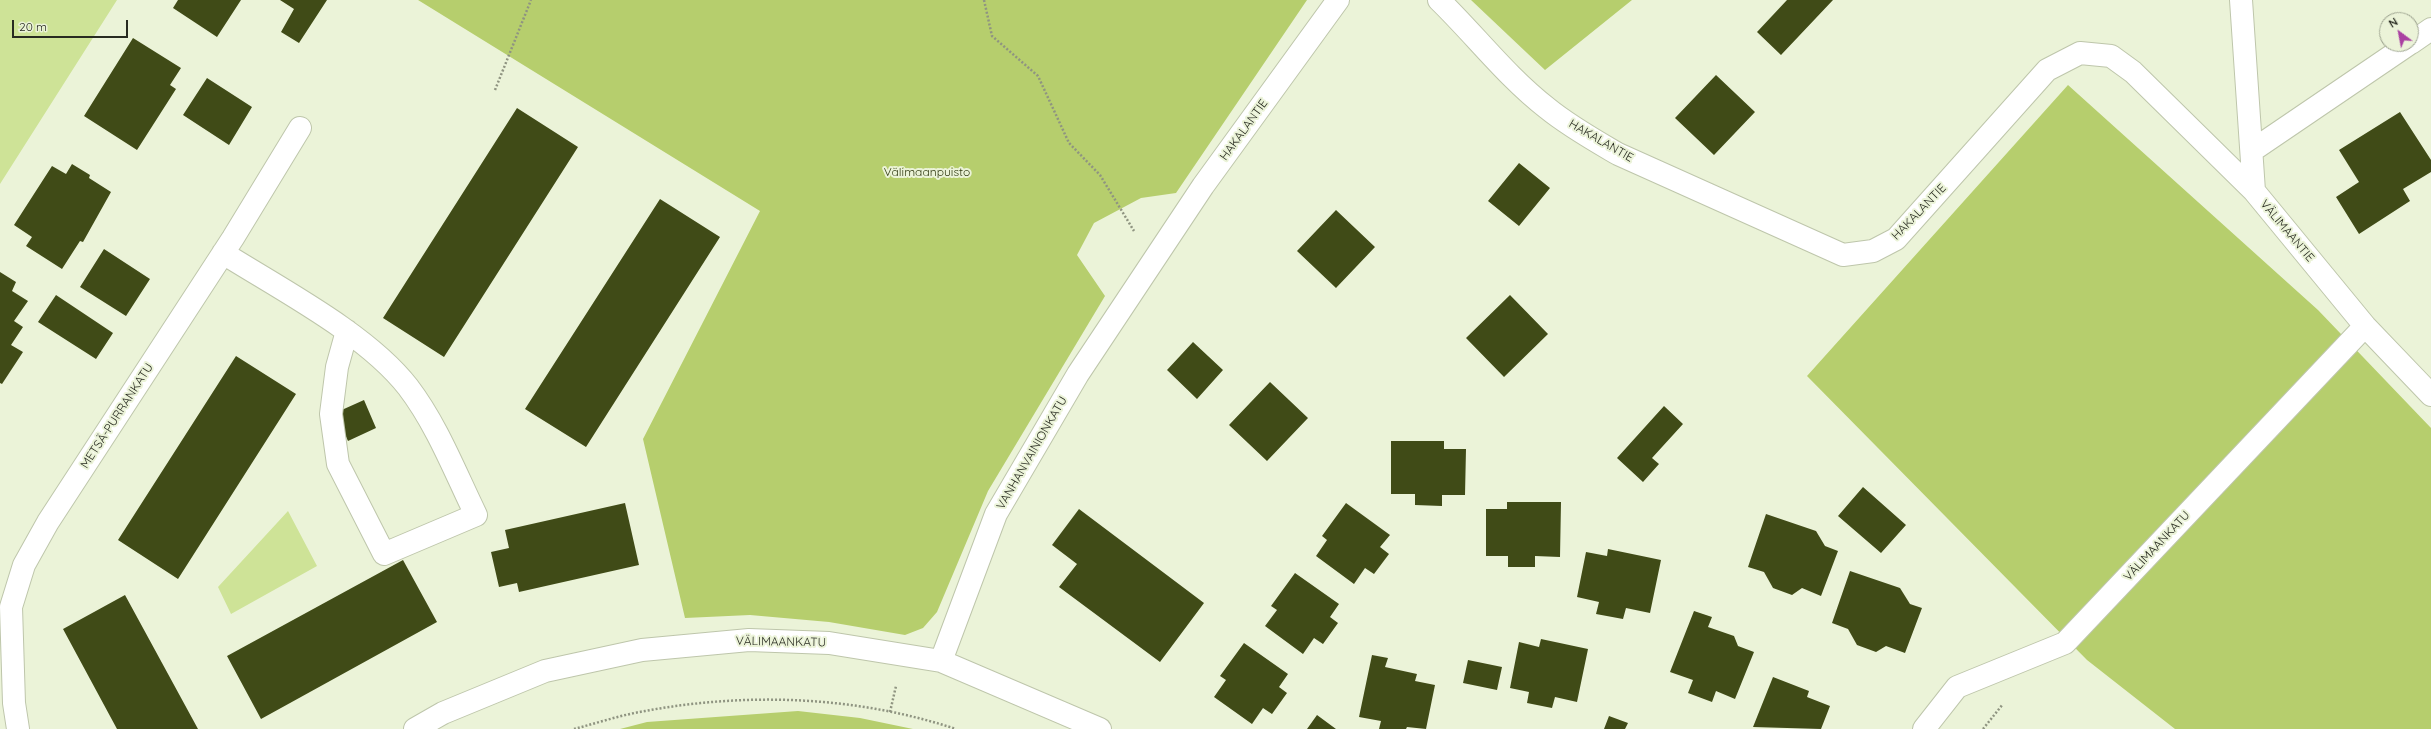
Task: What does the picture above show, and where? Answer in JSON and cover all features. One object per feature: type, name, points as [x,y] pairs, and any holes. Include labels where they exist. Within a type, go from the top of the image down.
[{"type":"street","name":"HAKALANTIE","points":[[1152,260],[1338,0]]},
{"type":"street","name":"HAKALANTIE","points":[[1440,0],[1522,86],[1546,108],[1618,154],[1843,255],[1873,251],[1896,239],[2048,70],[2080,53],[2111,56],[2133,72],[2254,191]]},
{"type":"street","name":"VÄLIMAANTIE","points":[[2241,0],[2253,150],[2254,191],[2365,326],[2431,395]]},
{"type":"street","points":[[2419,38],[2431,29]]},
{"type":"street","points":[[2253,150],[2398,52]]},
{"type":"street","name":"METSÄ-PURRANKATU","points":[[18,729],[14,703],[11,607],[24,565],[48,522],[223,253],[300,128]]},
{"type":"street","points":[[223,253],[347,332],[381,358],[407,386],[420,403],[476,515],[384,554],[338,464],[331,414],[337,367],[347,332]]},
{"type":"street","name":"VANHANVAINIONKATU","points":[[941,661],[996,514],[1078,374],[1152,260]]},
{"type":"street","name":"VÄLIMAANKATU","points":[[1924,729],[1958,687],[2066,643],[2365,326]]},
{"type":"street","name":"VÄLIMAANKATU","points":[[415,729],[443,713],[545,671],[642,650],[756,640],[829,643],[941,661],[1100,729]]},
{"type":"path","points":[[495,90],[531,0]]},
{"type":"path","points":[[984,0],[992,36],[1038,76],[1069,143],[1100,175],[1152,260]]},
{"type":"path","points":[[574,729],[644,711],[723,702],[797,699],[897,713],[923,718],[956,729]]},
{"type":"green space","points":[[0,0],[117,0],[0,184]]},
{"type":"green space","name":"Välimaanpuisto","points":[[418,0],[1307,0],[1176,193],[1141,198],[1094,223],[1077,255],[1105,296],[988,491],[937,612],[923,628],[905,635],[829,622],[750,615],[685,618],[643,439],[760,211]]},
{"type":"green space","points":[[1471,0],[1632,0],[1545,70]]},
{"type":"green space","points":[[2068,85],[2318,310],[2431,428],[2431,729],[2175,729],[2087,660],[1807,376]]},
{"type":"green space","points":[[288,511],[317,566],[231,614],[218,587]]},
{"type":"green space","points":[[798,711],[860,718],[913,729],[620,729],[647,722]]},
{"type":"building","points":[[178,0],[241,0],[217,37],[173,8]]},
{"type":"building","points":[[280,0],[327,0],[299,43],[281,32],[294,9]]},
{"type":"building","points":[[1787,0],[1833,0],[1781,55],[1757,32]]},
{"type":"building","points":[[133,38],[181,68],[170,85],[176,89],[137,150],[84,116]]},
{"type":"building","points":[[1716,75],[1755,112],[1714,155],[1675,118]]},
{"type":"building","points":[[207,78],[252,107],[229,145],[183,115]]},
{"type":"building","points":[[517,108],[578,147],[444,357],[383,318]]},
{"type":"building","points":[[2400,112],[2431,160],[2431,172],[2403,189],[2410,201],[2359,234],[2336,197],[2359,182],[2339,150]]},
{"type":"building","points":[[1519,163],[1550,188],[1519,226],[1488,201]]},
{"type":"building","points":[[72,164],[90,175],[89,178],[111,192],[83,242],[80,241],[62,269],[26,246],[32,237],[14,225],[52,166],[66,174]]},
{"type":"building","points":[[660,199],[720,237],[586,447],[525,409]]},
{"type":"building","points":[[1336,210],[1375,247],[1336,288],[1297,251]]},
{"type":"building","points":[[104,249],[150,279],[126,316],[80,287]]},
{"type":"building","points":[[0,272],[16,282],[12,291],[28,301],[14,321],[23,327],[11,345],[23,352],[2,384],[0,383]]},
{"type":"building","points":[[56,295],[113,333],[96,359],[38,322]]},
{"type":"building","points":[[1510,295],[1548,334],[1504,377],[1466,338]]},
{"type":"building","points":[[1193,342],[1223,370],[1197,399],[1167,370]]},
{"type":"building","points":[[236,356],[296,394],[178,579],[118,540]]},
{"type":"building","points":[[1270,382],[1308,418],[1267,461],[1229,425]]},
{"type":"building","points":[[364,400],[376,428],[348,441],[335,413]]},
{"type":"building","points":[[1664,406],[1683,424],[1652,458],[1659,464],[1643,482],[1617,458]]},
{"type":"building","points":[[1391,441],[1444,441],[1444,449],[1466,449],[1465,495],[1442,495],[1442,506],[1415,505],[1415,494],[1391,494]]},
{"type":"building","points":[[1863,487],[1906,525],[1881,553],[1838,516]]},
{"type":"building","points":[[1507,502],[1561,502],[1560,557],[1535,556],[1535,567],[1508,567],[1508,556],[1486,556],[1486,509],[1507,509]]},
{"type":"building","points":[[625,503],[639,565],[519,592],[517,583],[499,587],[491,552],[509,548],[505,530]]},
{"type":"building","points":[[1346,503],[1390,535],[1380,547],[1389,554],[1374,574],[1365,568],[1354,584],[1316,556],[1327,540],[1322,536]]},
{"type":"building","points":[[1079,509],[1204,603],[1160,662],[1059,587],[1077,564],[1052,545]]},
{"type":"building","points":[[1766,514],[1816,531],[1825,546],[1838,551],[1821,596],[1802,588],[1792,595],[1773,588],[1764,572],[1748,567]]},
{"type":"building","points":[[1608,549],[1661,560],[1650,613],[1626,608],[1623,619],[1596,614],[1599,602],[1577,597],[1586,552],[1607,556]]},
{"type":"building","points":[[403,560],[437,622],[261,719],[227,656]]},
{"type":"building","points":[[1850,571],[1900,588],[1910,604],[1922,608],[1905,653],[1886,646],[1876,652],[1857,645],[1848,629],[1832,623]]},
{"type":"building","points":[[1295,573],[1339,604],[1330,617],[1338,623],[1323,644],[1314,638],[1303,654],[1265,626],[1277,610],[1271,606]]},
{"type":"building","points":[[125,595],[198,729],[117,729],[63,629]]},
{"type":"building","points":[[1694,611],[1712,617],[1708,627],[1734,636],[1738,646],[1754,652],[1735,699],[1716,691],[1712,702],[1688,693],[1693,680],[1670,672]]},
{"type":"building","points":[[1541,639],[1588,649],[1577,702],[1555,697],[1552,708],[1527,703],[1529,692],[1510,688],[1519,642],[1539,647]]},
{"type":"building","points":[[1244,643],[1288,674],[1279,687],[1287,693],[1272,714],[1263,708],[1252,724],[1214,697],[1226,680],[1220,676]]},
{"type":"building","points":[[1372,655],[1388,658],[1385,667],[1417,674],[1415,681],[1435,685],[1426,729],[1407,727],[1406,729],[1379,729],[1381,721],[1359,717]]},
{"type":"building","points":[[1468,660],[1502,667],[1497,690],[1463,683]]},
{"type":"building","points":[[1773,677],[1809,691],[1807,697],[1830,706],[1821,729],[1753,727]]},
{"type":"building","points":[[1317,715],[1336,729],[1307,729]]},
{"type":"building","points":[[1609,716],[1628,723],[1625,729],[1604,729]]}]
